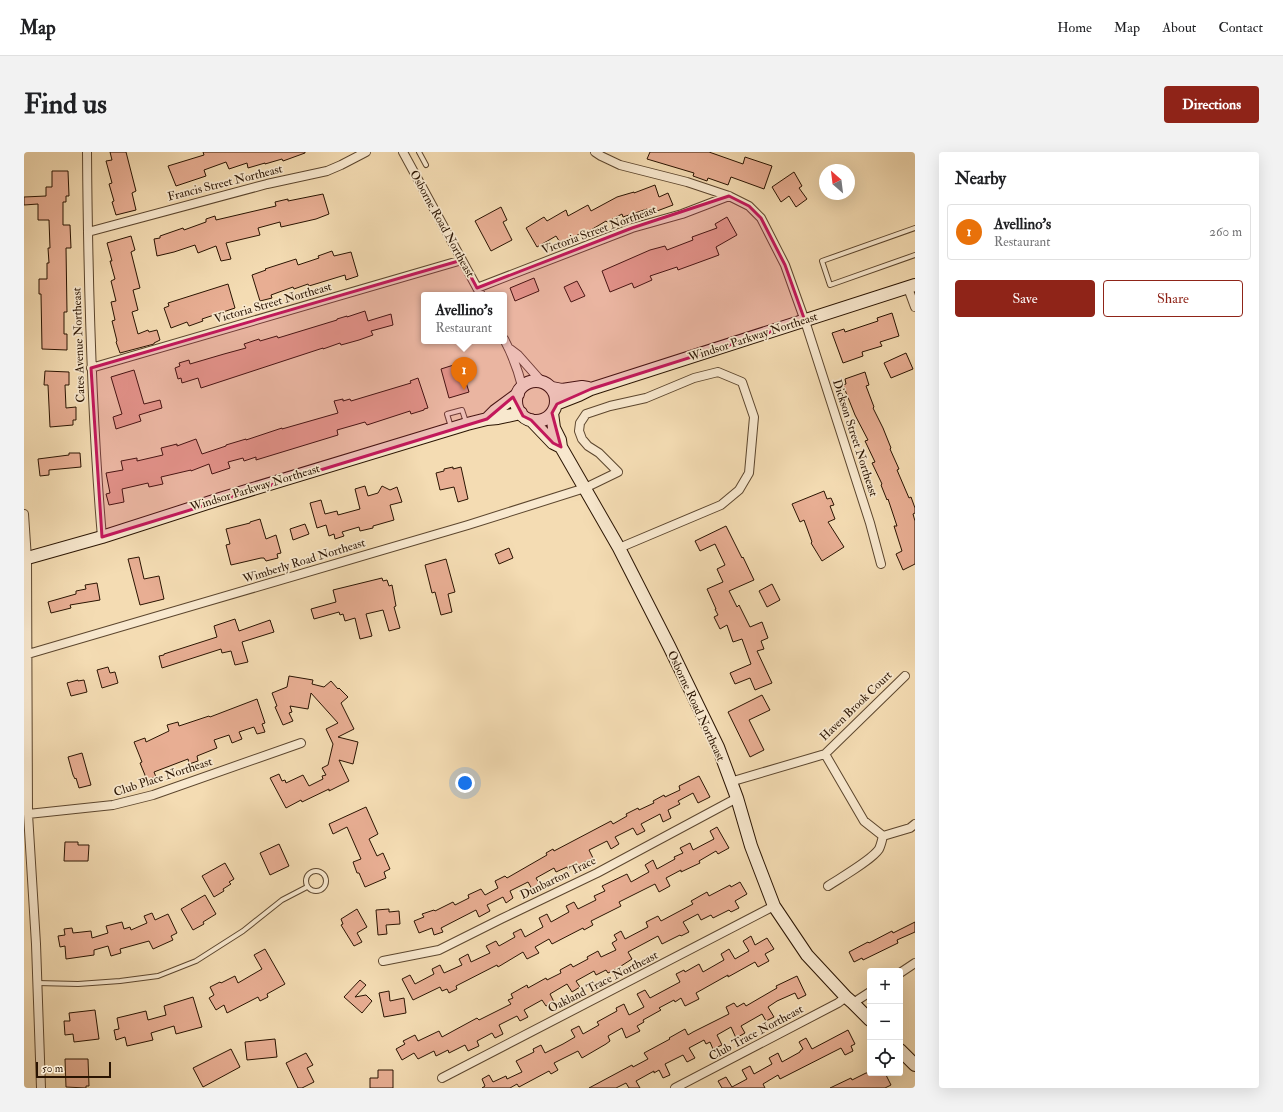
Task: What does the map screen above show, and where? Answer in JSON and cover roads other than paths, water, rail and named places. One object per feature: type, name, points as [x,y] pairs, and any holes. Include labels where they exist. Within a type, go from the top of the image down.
[{"type":"street","name":"Cates Avenue Northeast","points":[[87,152],[91,368],[102,537]]},
{"type":"street","name":"Francis Street Northeast","points":[[88,232],[267,184],[327,171],[366,152]]},
{"type":"street","name":"Dickson Street Northeast","points":[[595,152],[620,165],[687,182],[729,196],[749,206],[761,218],[785,265],[805,321],[882,564]]},
{"type":"street","name":"Osborne Road Northeast","points":[[405,153],[479,291]]},
{"type":"street","name":"Victoria Street Northeast","points":[[479,291],[632,228],[682,214],[729,196]]},
{"type":"street","name":"Victoria Street Northeast","points":[[91,368],[462,260]]},
{"type":"street","name":"Windsor Parkway Northeast","points":[[554,408],[591,389],[912,286]]},
{"type":"street","points":[[912,286],[915,307]]},
{"type":"street","points":[[507,344],[510,350],[520,390],[516,405],[523,416],[531,420],[542,420],[547,417],[554,408],[555,394],[552,388],[541,381],[518,355],[510,350]]},
{"type":"street","name":"Wimberly Road Northeast","points":[[28,654],[309,572],[585,488],[618,472],[582,439],[579,431],[580,423],[586,414],[610,406],[646,398],[694,378],[718,372],[742,382],[754,417],[749,473],[740,490],[721,505],[619,548]]},
{"type":"street","points":[[520,390],[528,382],[541,381]]},
{"type":"street","name":"Windsor Parkway Northeast","points":[[552,388],[562,390],[582,388],[591,389]]},
{"type":"street","name":"Windsor Parkway Northeast","points":[[487,419],[520,390]]},
{"type":"street","name":"Osborne Road Northeast","points":[[554,408],[554,428],[560,440],[561,447],[619,548],[718,747],[751,846],[774,906],[807,955],[867,1017]]},
{"type":"street","name":"Windsor Parkway Northeast","points":[[26,559],[102,537],[220,498],[467,424],[521,413]]},
{"type":"street","name":"Osborne Road Northeast","points":[[531,420],[553,443],[561,447]]},
{"type":"street","points":[[24,514],[28,654],[26,710],[28,814],[41,1088]]},
{"type":"street","name":"Haven Brook Court","points":[[825,754],[905,676]]},
{"type":"street","name":"Club Place Northeast","points":[[28,814],[113,805],[153,795],[301,743]]},
{"type":"street","points":[[730,782],[825,754],[864,820],[883,836]]},
{"type":"street","name":"Dunbarton Trace","points":[[383,961],[439,950],[597,873],[736,798]]},
{"type":"street","points":[[883,836],[910,828],[915,824]]},
{"type":"street","points":[[828,886],[857,868],[872,856],[880,848],[883,836]]},
{"type":"street","name":"Oakland Trace Northeast","points":[[442,1078],[774,906]]},
{"type":"street","points":[[903,971],[915,963]]},
{"type":"street","name":"Club Trace Northeast","points":[[676,1088],[838,1003],[867,993]]},
{"type":"street","points":[[903,1053],[915,1065]]},
{"type":"lane","points":[[419,152],[426,165]]},
{"type":"lane","points":[[915,228],[822,261],[830,285],[915,255]]},
{"type":"lane","points":[[317,871],[324,875],[326,882],[322,889],[314,891],[307,887],[306,879],[310,873],[317,871]]},
{"type":"lane","points":[[37,983],[78,984],[158,976],[196,961],[244,931],[282,900],[307,887]]},
{"type":"place","name":"Avellino's","points":[[464,390]]}]
